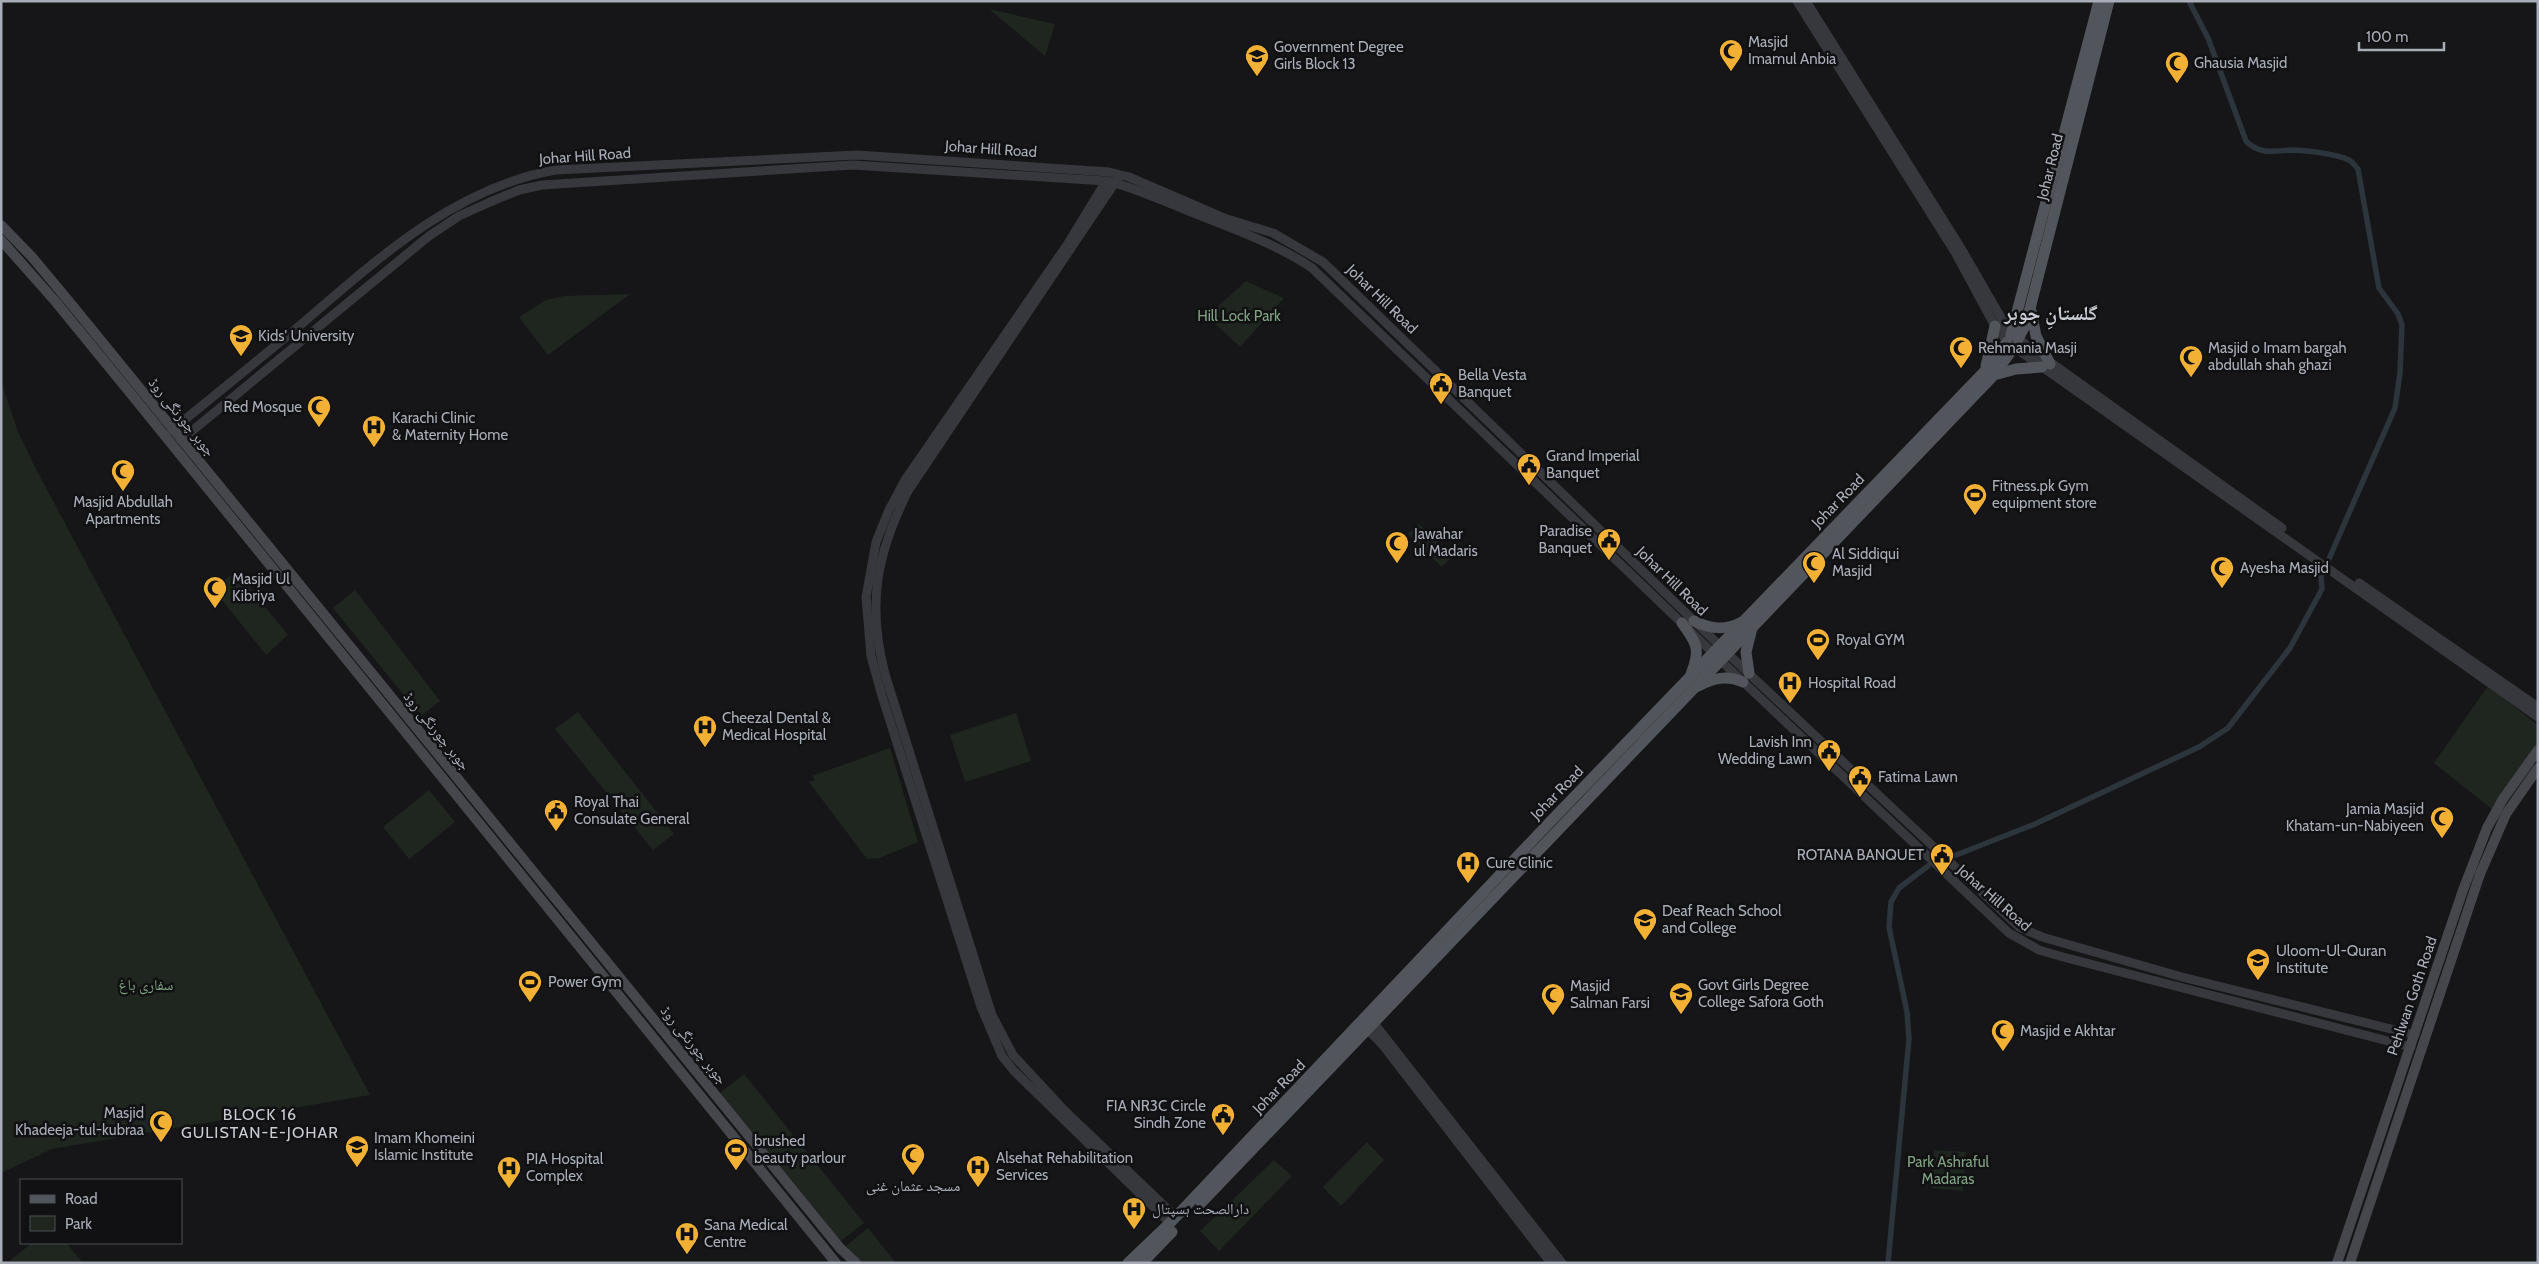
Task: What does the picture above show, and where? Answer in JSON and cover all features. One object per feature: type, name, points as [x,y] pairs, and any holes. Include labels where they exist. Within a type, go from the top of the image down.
[{"type":"main road","name":"Johar Road","points":[[2011,341],[2098,1]]},
{"type":"main road","name":"Johar Road","points":[[1132,1262],[1989,374],[2011,341],[2026,324],[2109,1]]},
{"type":"main road","name":"جوہر چورنگی روڈ","points":[[1,225],[32,257],[67,298],[181,440],[237,518],[836,1263]]},
{"type":"main road","name":"جوہر چورنگی روڈ","points":[[1,240],[226,503]]},
{"type":"main road","points":[[1995,326],[1989,374],[2046,365],[2036,336],[2031,307]]},
{"type":"main road","name":"جوہر چورنگی روڈ","points":[[237,518],[852,1261]]},
{"type":"main road","points":[[1688,622],[1709,628],[1722,628],[1749,623],[1746,678],[1722,677],[1691,683],[1698,649],[1688,622]]},
{"type":"main road","name":"Pehlwan Goth Road","points":[[2524,778],[2538,750]]},
{"type":"main road","name":"Pehlwan Goth Road","points":[[2351,1260],[2410,1084],[2463,890],[2487,828],[2503,799],[2524,778],[2538,768]]},
{"type":"main road","name":"Johar Road","points":[[1132,1262],[1370,1026],[1579,800]]},
{"type":"main road","name":"Pehlwan Goth Road","points":[[2339,1258],[2415,1035],[2432,1002]]},
{"type":"main road","points":[[637,1016],[646,1010]]},
{"type":"main road","points":[[646,1028],[655,1021]]},
{"type":"main road","points":[[2399,1080],[2410,1084]]},
{"type":"main road","points":[[2339,1258],[2351,1260]]},
{"type":"street","points":[[1797,1],[1955,252],[1990,312],[1995,326],[2011,341],[2248,507],[2316,557],[2538,707]]},
{"type":"street","points":[[1806,1],[1964,253],[2011,341]]},
{"type":"street","points":[[885,167],[886,156]]},
{"type":"street","name":"Johar Hill Road","points":[[172,430],[383,257],[448,211],[496,185],[529,174],[556,170],[696,162],[886,156],[1052,167],[1120,174],[1222,221],[1312,268],[1688,622],[1956,884],[2009,932],[2025,943],[2063,957],[2411,1047]]},
{"type":"street","name":"Johar Hill Road","points":[[181,440],[390,266],[459,216],[530,187],[812,167],[885,167],[1106,181],[1222,221],[1272,233],[1323,262],[1675,610]]},
{"type":"street","points":[[1051,177],[1052,167]]},
{"type":"street","points":[[912,773],[878,648],[875,619],[876,586],[886,541],[897,512],[917,476],[1116,183],[1120,174]]},
{"type":"street","points":[[1106,181],[1067,245],[905,480],[876,542],[868,574],[866,597],[871,656],[912,773],[954,906],[982,1007],[1002,1056],[1029,1087],[1173,1220]]},
{"type":"street","points":[[383,257],[390,266]]},
{"type":"street","points":[[2338,572],[2538,717]]},
{"type":"street","points":[[1746,678],[2019,927],[2042,937],[2182,977],[2415,1035]]},
{"type":"street","points":[[1370,1026],[1556,1262]]},
{"type":"green space","points":[[989,9],[1055,24],[1045,56]]},
{"type":"green space","name":"Hill Lock Park","points":[[1246,281],[1284,298],[1240,347],[1207,316]]},
{"type":"green space","points":[[630,294],[548,355],[519,317],[546,300],[564,296]]},
{"type":"green space","name":"سفاری باغ","points":[[1,381],[18,432],[36,469],[370,1095],[52,1149],[1,1173]]},
{"type":"green space","points":[[1419,524],[1453,555],[1442,567],[1408,534]]},
{"type":"green space","points":[[236,571],[288,635],[266,655],[213,589]]},
{"type":"green space","points":[[355,590],[440,701],[421,716],[333,608]]},
{"type":"green space","points":[[2488,686],[2538,725],[2538,748],[2493,810],[2434,763]]},
{"type":"green space","points":[[578,712],[674,834],[653,850],[555,729]]},
{"type":"green space","points":[[1016,713],[1031,761],[965,782],[950,735]]},
{"type":"green space","points":[[890,748],[918,842],[879,858],[867,859],[809,782],[815,780],[812,776]]},
{"type":"green space","points":[[429,790],[455,822],[409,859],[383,827]]},
{"type":"green space","points":[[744,1074],[864,1223],[841,1241],[720,1093]]},
{"type":"green space","points":[[1367,1142],[1384,1160],[1341,1206],[1323,1187]]},
{"type":"green space","name":"Park Ashraful Madaras","points":[[1934,1150],[1966,1152],[1963,1191],[1931,1188]]},
{"type":"green space","points":[[1274,1160],[1292,1176],[1219,1251],[1200,1231]]},
{"type":"green space","points":[[868,1228],[896,1263],[859,1263],[846,1246]]},
{"type":"green space","points":[[31,1244],[67,1244],[83,1263],[7,1263]]},
{"type":"waterway","points":[[1951,857],[2035,824],[2199,747],[2228,728],[2290,648],[2322,589],[2321,577],[2395,408],[2400,373],[2402,325],[2398,314],[2379,288],[2358,169],[2350,161],[2337,156],[2304,151],[2262,150],[2246,141],[2208,38],[2189,1]]},
{"type":"waterway","points":[[1888,1263],[1909,1039],[1907,1012],[1889,927],[1891,902],[1899,888],[1928,866]]},
{"type":"place","name":"Masjid Imamul Anbia","points":[[1731,72]]},
{"type":"place","name":"Government Degree Girls Block 13","points":[[1257,77]]},
{"type":"place","name":"Ghausia Masjid","points":[[2177,84]]},
{"type":"place","name":"Kids' University","points":[[241,357]]},
{"type":"place","name":"Rehmania Masji","points":[[1961,369]]},
{"type":"place","name":"Masjid o Imam bargah abdullah shah ghazi","points":[[2191,378]]},
{"type":"place","name":"Bella Vesta Banquet","points":[[1441,405]]},
{"type":"place","name":"Red Mosque","points":[[319,428]]},
{"type":"place","name":"Karachi Clinic & Maternity Home","points":[[374,448]]},
{"type":"place","name":"Grand Imperial Banquet","points":[[1529,486]]},
{"type":"place","name":"Masjid Abdullah Apartments","points":[[123,492]]},
{"type":"place","name":"Fitness.pk Gym equipment store","points":[[1975,516]]},
{"type":"place","name":"Paradise Banquet","points":[[1609,561]]},
{"type":"place","name":"Jawahar ul Madaris","points":[[1397,564]]},
{"type":"place","name":"Al Siddiqui Masjid","points":[[1814,584]]},
{"type":"place","name":"Ayesha Masjid","points":[[2222,589]]},
{"type":"place","name":"Masjid Ul Kibriya","points":[[215,609]]},
{"type":"place","name":"Royal GYM","points":[[1818,661]]},
{"type":"place","name":"Hospital Road","points":[[1790,704]]},
{"type":"place","name":"Cheezal Dental & Medical Hospital","points":[[705,748]]},
{"type":"place","name":"Lavish Inn Wedding Lawn","points":[[1829,772]]},
{"type":"place","name":"Fatima Lawn","points":[[1860,798]]},
{"type":"place","name":"Royal Thai Consulate General","points":[[556,832]]},
{"type":"place","name":"Jamia Masjid Khatam-un-Nabiyeen","points":[[2442,839]]},
{"type":"place","name":"ROTANA BANQUET","points":[[1942,876]]},
{"type":"place","name":"Cure Clinic","points":[[1468,884]]},
{"type":"place","name":"Deaf Reach School and College","points":[[1645,941]]},
{"type":"place","name":"Uloom-Ul-Quran Institute","points":[[2258,981]]},
{"type":"place","name":"Power Gym","points":[[530,1003]]},
{"type":"place","name":"Govt Girls Degree College Safora Goth","points":[[1681,1015]]},
{"type":"place","name":"Masjid Salman Farsi","points":[[1553,1016]]},
{"type":"place","name":"Masjid e Akhtar","points":[[2003,1052]]},
{"type":"place","name":"FIA NR3C Circle Sindh Zone","points":[[1223,1136]]},
{"type":"place","name":"Masjid Khadeeja-tul-kubraa","points":[[161,1143]]},
{"type":"place","name":"Imam Khomeini Islamic Institute","points":[[357,1168]]},
{"type":"place","name":"brushed beauty parlour","points":[[736,1171]]},
{"type":"place","name":"مسجد عثمان غنی","points":[[913,1176]]},
{"type":"place","name":"Alsehat Rehabilitation Services","points":[[978,1188]]},
{"type":"place","name":"PIA Hospital Complex","points":[[509,1189]]},
{"type":"place","name":"دارالصحت ہسپتال","points":[[1134,1230]]},
{"type":"place","name":"Sana Medical Centre","points":[[687,1255]]},
{"type":"district","name":"گلستانِ جوہر","points":[[2051,313]]},
{"type":"district","name":"BLOCK 16 GULISTAN-E-JOHAR","points":[[260,1123]]}]
